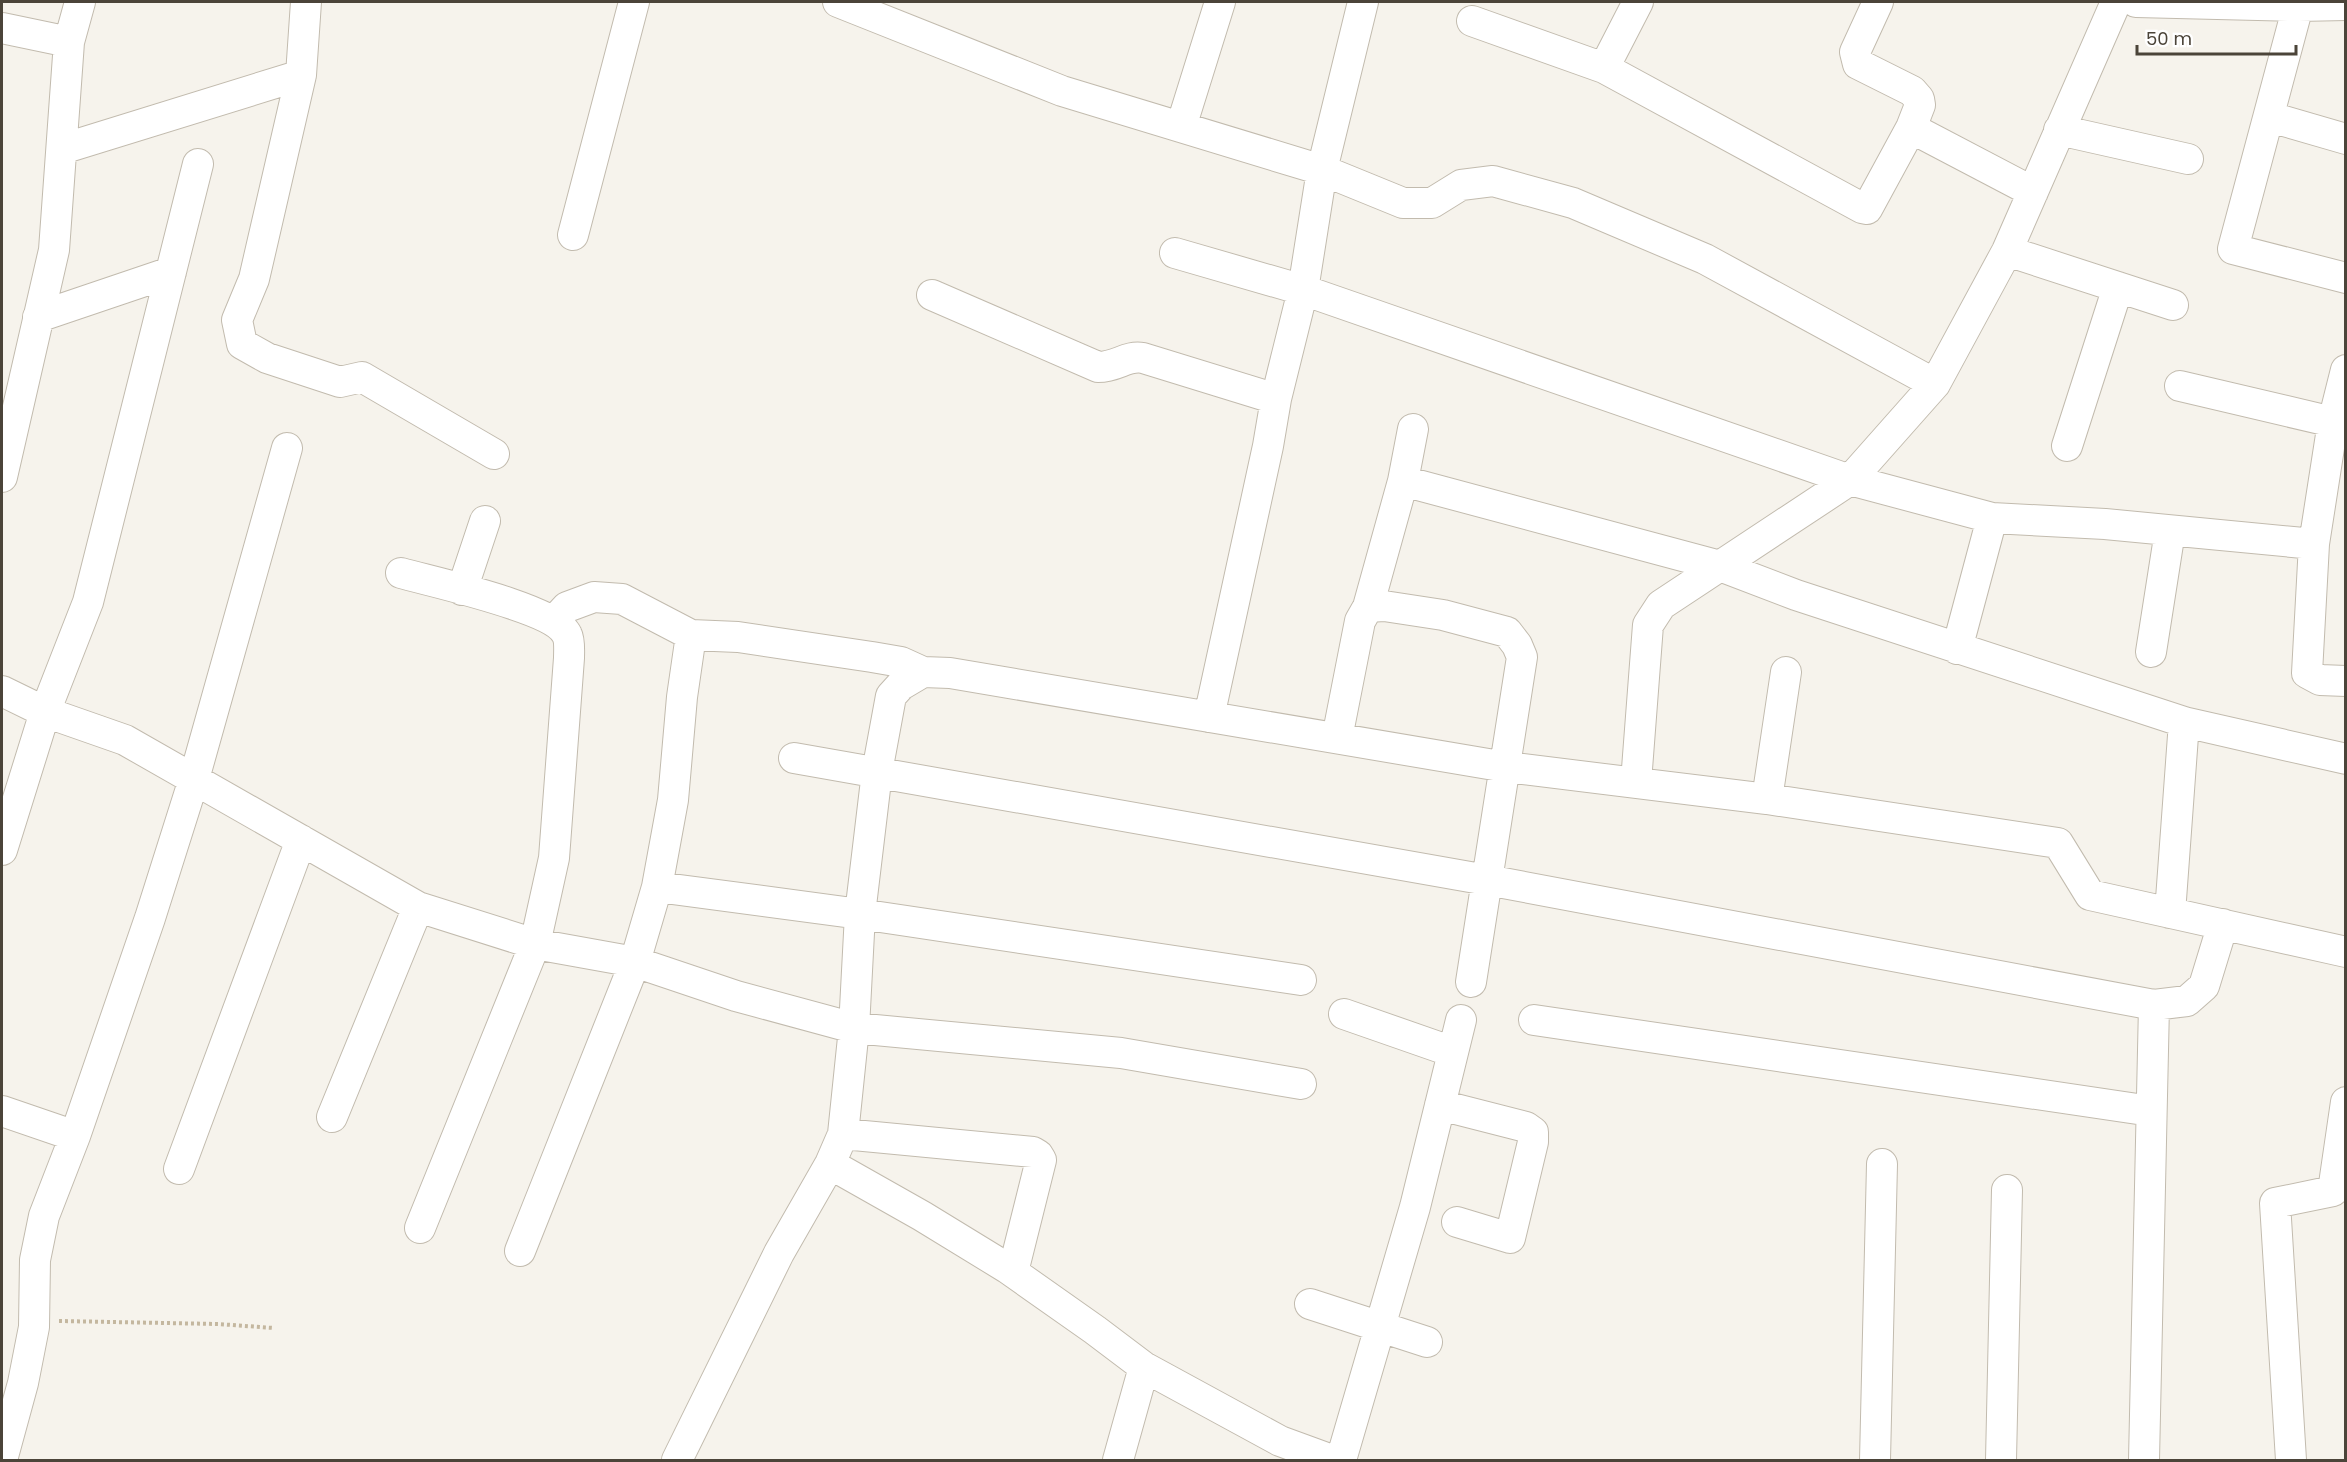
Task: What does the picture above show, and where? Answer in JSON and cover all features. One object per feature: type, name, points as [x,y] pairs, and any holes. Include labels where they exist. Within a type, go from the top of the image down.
[{"type":"street","points":[[2,477],[54,250],[69,42],[80,2]]},
{"type":"street","points":[[306,2],[302,75],[254,279],[237,320],[242,345],[267,357],[340,382],[362,376],[494,454]]},
{"type":"street","points":[[573,235],[634,2]]},
{"type":"street","points":[[838,2],[1062,91],[1322,170],[1403,203],[1432,203],[1461,185],[1493,181],[1573,203],[1705,259],[1935,384]]},
{"type":"street","points":[[1181,127],[1220,2]]},
{"type":"street","points":[[1209,717],[1268,446],[1276,399],[1302,290],[1322,170],[1363,2]]},
{"type":"street","points":[[1604,68],[1638,2]]},
{"type":"street","points":[[1472,21],[1604,68],[1867,209],[1911,128],[1920,105],[1919,99],[1912,91],[1858,64],[1855,59],[1855,52],[1878,2]]},
{"type":"street","points":[[1636,782],[1648,625],[1661,605],[1850,480],[1935,384],[2007,251],[2116,2]]},
{"type":"street","points":[[2136,2],[2346,5]]},
{"type":"street","points":[[2298,6],[2234,249],[2346,278]]},
{"type":"street","points":[[2,28],[69,42]]},
{"type":"street","points":[[62,149],[302,75]]},
{"type":"street","points":[[2270,117],[2346,139]]},
{"type":"street","points":[[1911,128],[2033,192]]},
{"type":"street","points":[[2059,130],[2188,159]]},
{"type":"street","points":[[2,850],[45,712],[88,602],[198,164]]},
{"type":"street","points":[[2007,251],[2174,305]]},
{"type":"street","points":[[1175,253],[1302,290],[1850,480],[1992,518],[2105,524],[2314,544]]},
{"type":"street","points":[[38,317],[171,272]]},
{"type":"street","points":[[2067,446],[2118,287]]},
{"type":"street","points":[[932,295],[1098,367],[1111,367],[1132,356],[1143,357],[1276,399]]},
{"type":"street","points":[[2346,370],[2333,422],[2314,544],[2307,673],[2320,680],[2346,681]]},
{"type":"street","points":[[2180,386],[2333,422]]},
{"type":"street","points":[[1337,738],[1360,621],[1368,607],[1403,482],[1413,429]]},
{"type":"street","points":[[4,1444],[23,1383],[34,1321],[35,1260],[44,1216],[75,1136],[150,918],[194,779],[287,448]]},
{"type":"street","points":[[1403,482],[1720,566],[1796,596],[2184,722],[2346,759]]},
{"type":"street","points":[[1957,649],[1992,518]]},
{"type":"street","points":[[462,590],[485,520]]},
{"type":"street","points":[[2151,652],[2170,531]]},
{"type":"street","points":[[400,573],[524,608],[554,621],[568,636],[569,658],[554,858],[535,944],[420,1228]]},
{"type":"street","points":[[554,621],[567,607],[594,597],[622,599],[691,635],[738,637],[872,657],[900,662],[923,672],[950,673],[1506,767],[1767,799],[2058,843],[2090,895],[2346,951]]},
{"type":"street","points":[[1368,607],[1384,606],[1443,615],[1507,632],[1517,645],[1522,657],[1471,982]]},
{"type":"street","points":[[520,1251],[635,962],[657,887],[673,800],[682,697],[691,635]]},
{"type":"street","points":[[677,1461],[779,1253],[830,1164],[843,1134],[854,1028],[861,914],[877,772],[891,696],[901,685],[923,672]]},
{"type":"street","points":[[1767,799],[1786,672]]},
{"type":"street","points":[[2,691],[45,712],[125,740],[418,907],[535,944],[635,962],[736,996],[854,1028],[1121,1053],[1302,1084]]},
{"type":"street","points":[[2170,913],[2184,722]]},
{"type":"street","points":[[794,758],[1487,880],[2154,1005],[2187,1001],[2204,986],[2223,924]]},
{"type":"street","points":[[179,1169],[302,840]]},
{"type":"street","points":[[657,887],[861,914],[1301,980]]},
{"type":"street","points":[[332,1117],[418,907]]},
{"type":"street","points":[[2144,1461],[2154,1005]]},
{"type":"street","points":[[1344,1014],[1453,1052]]},
{"type":"street","points":[[1341,1461],[1415,1207],[1461,1020]]},
{"type":"street","points":[[1534,1020],[2151,1111]]},
{"type":"street","points":[[2291,1461],[2275,1203],[2339,1192],[2346,1102]]},
{"type":"street","points":[[1440,1105],[1526,1127],[1533,1132],[1533,1142],[1510,1238],[1457,1222]]},
{"type":"street","points":[[2,1111],[75,1136]]},
{"type":"street","points":[[843,1134],[1033,1152],[1038,1155],[1041,1161],[1013,1272]]},
{"type":"street","points":[[830,1164],[922,1216],[1013,1272],[1144,1367],[1280,1441],[1332,1461]]},
{"type":"street","points":[[1875,1461],[1882,1164]]},
{"type":"street","points":[[2001,1461],[2007,1190]]},
{"type":"street","points":[[1310,1304],[1427,1342]]},
{"type":"street","points":[[1118,1461],[1144,1367]]},
{"type":"path","points":[[34,1321],[218,1324],[274,1328]]}]
